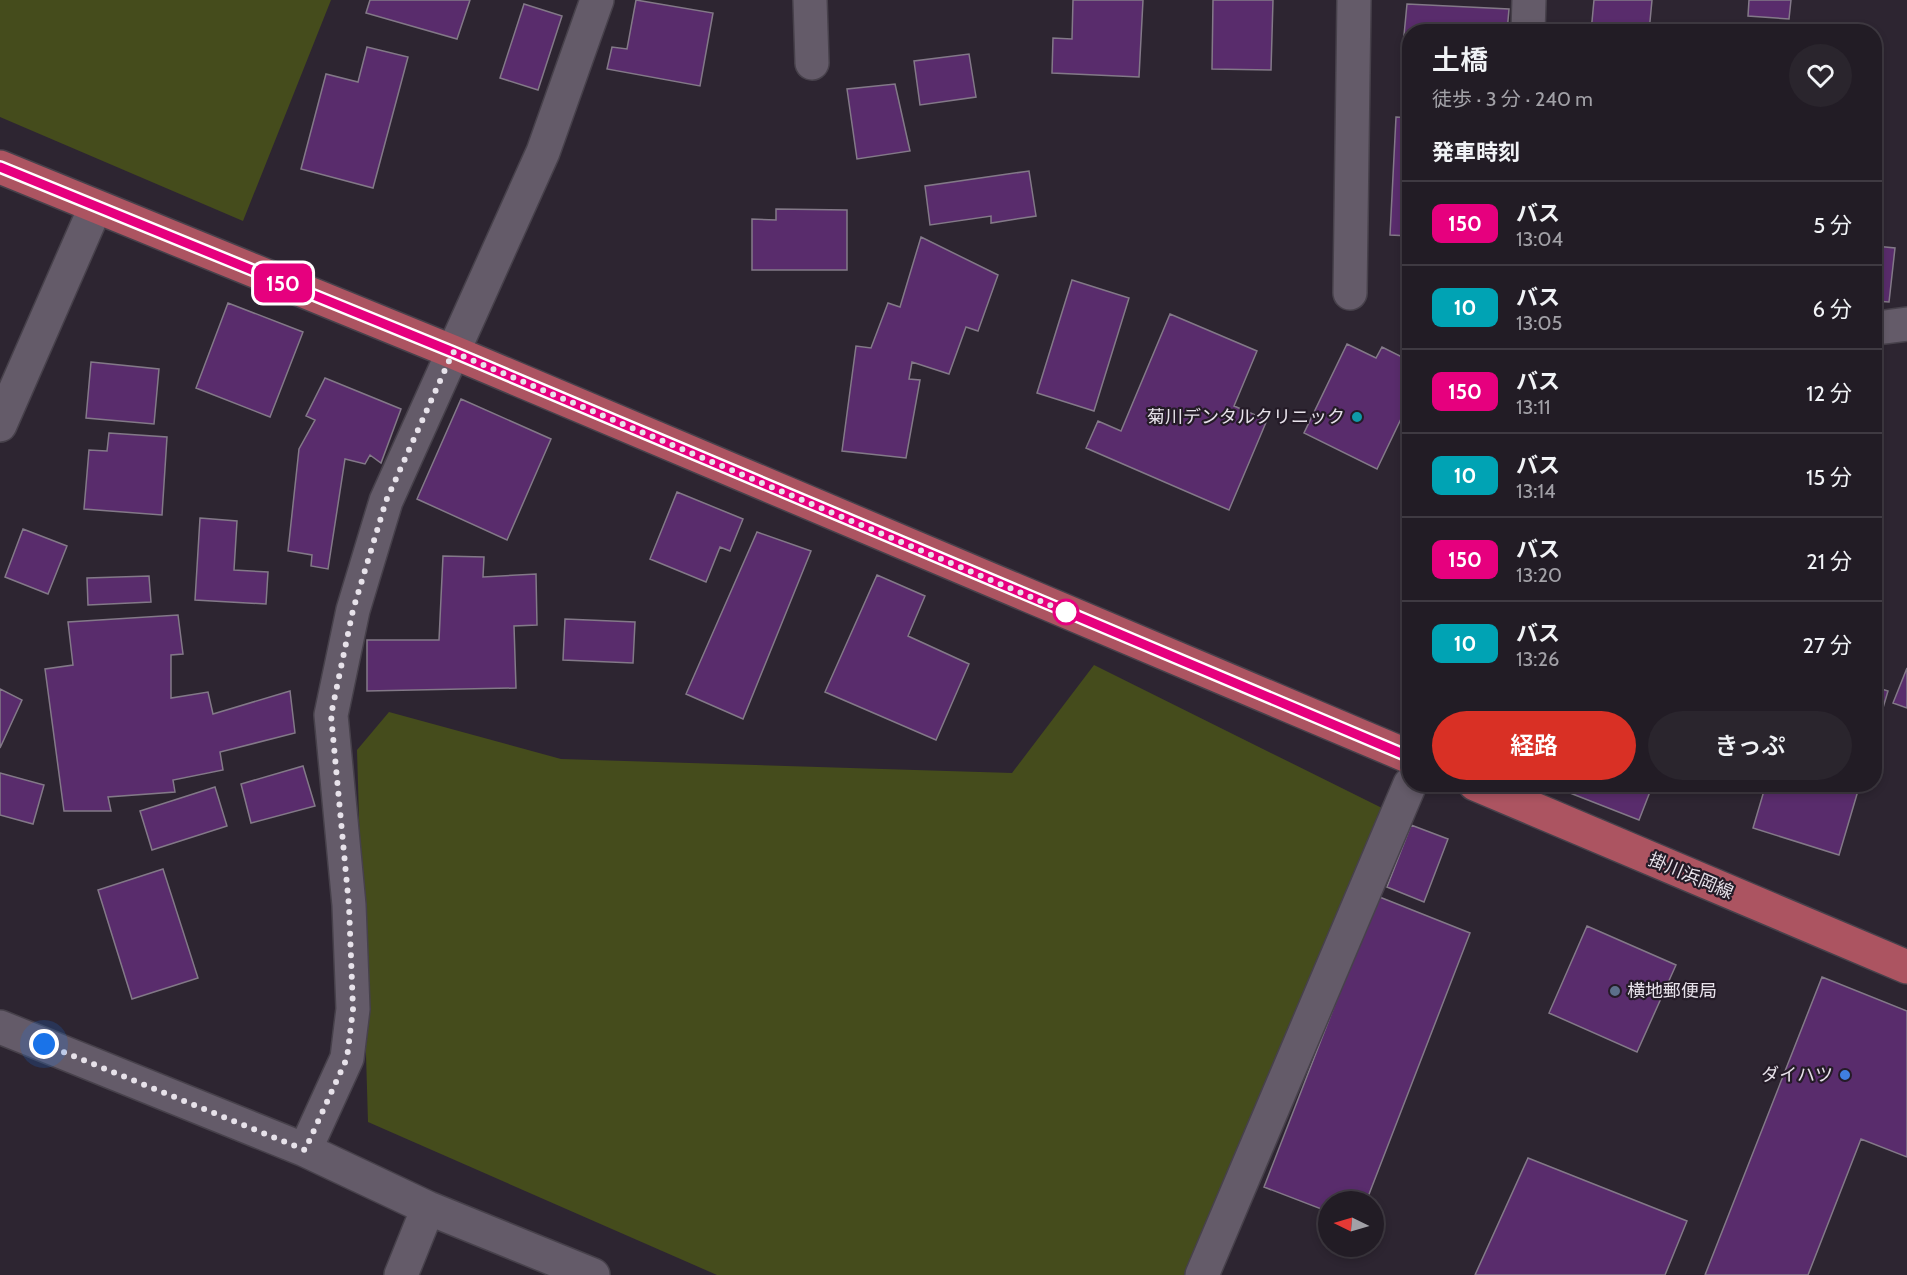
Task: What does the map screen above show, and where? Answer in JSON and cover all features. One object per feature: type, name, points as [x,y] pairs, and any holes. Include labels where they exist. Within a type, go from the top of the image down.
[{"type":"main road","points":[[0,167],[453,352],[1402,754]]},
{"type":"main road","name":"掛川浜岡線","points":[[1493,792],[1907,967]]},
{"type":"street","points":[[305,1150],[347,1058],[353,1009],[349,906],[331,715],[353,610],[386,501],[543,152],[597,0]]},
{"type":"street","points":[[810,0],[812,63]]},
{"type":"street","points":[[1350,292],[1354,0]]},
{"type":"street","points":[[1528,24],[1529,0]]},
{"type":"street","points":[[0,424],[95,207]]},
{"type":"street","points":[[1202,1275],[1407,792]]},
{"type":"street","points":[[0,1027],[305,1150],[428,1208],[593,1275]]},
{"type":"street","points":[[401,1275],[428,1208]]},
{"type":"green space","points":[[0,0],[331,0],[243,221],[0,117]]},
{"type":"green space","points":[[1094,665],[1384,809],[1185,1275],[717,1275],[368,1122],[357,750],[389,712],[561,759],[1012,773]]},
{"type":"building","points":[[370,0],[470,0],[457,39],[366,13]]},
{"type":"building","points":[[636,0],[713,13],[700,86],[607,69],[612,47],[627,49]]},
{"type":"building","points":[[1073,0],[1143,0],[1139,77],[1052,73],[1053,38],[1072,39]]},
{"type":"building","points":[[1213,0],[1273,0],[1271,70],[1212,69]]},
{"type":"building","points":[[1594,0],[1652,0],[1650,24],[1592,24]]},
{"type":"building","points":[[1749,0],[1791,0],[1789,19],[1748,16]]},
{"type":"building","points":[[524,4],[562,16],[538,90],[500,78]]},
{"type":"building","points":[[1407,4],[1509,9],[1508,24],[1405,24]]},
{"type":"building","points":[[367,47],[408,57],[373,188],[301,169],[326,74],[358,82]]},
{"type":"building","points":[[969,54],[976,97],[920,105],[914,61]]},
{"type":"building","points":[[895,84],[910,151],[857,159],[847,89]]},
{"type":"building","points":[[1396,117],[1402,117],[1402,236],[1390,235]]},
{"type":"building","points":[[1029,171],[1036,216],[991,223],[991,216],[930,225],[925,186]]},
{"type":"building","points":[[776,209],[847,210],[847,270],[752,270],[752,219],[776,220]]},
{"type":"building","points":[[921,237],[998,275],[978,331],[966,327],[949,374],[912,362],[909,379],[920,380],[906,458],[842,451],[856,346],[871,348],[888,303],[900,307]]},
{"type":"building","points":[[1882,247],[1895,248],[1889,302],[1882,302]]},
{"type":"building","points":[[1072,280],[1129,298],[1094,411],[1037,393]]},
{"type":"building","points":[[228,303],[303,332],[270,417],[196,388]]},
{"type":"building","points":[[1170,314],[1257,351],[1234,406],[1267,420],[1229,510],[1086,448],[1098,421],[1121,431]]},
{"type":"building","name":"菊川デンタルクリニック","points":[[1347,344],[1376,358],[1382,347],[1402,357],[1402,417],[1377,469],[1304,433]]},
{"type":"building","points":[[91,362],[159,369],[154,424],[86,418]]},
{"type":"building","points":[[325,378],[401,409],[381,463],[370,455],[365,464],[345,459],[328,569],[311,566],[312,555],[288,551],[299,449],[315,420],[306,416]]},
{"type":"building","points":[[461,399],[551,439],[507,540],[417,499]]},
{"type":"building","points":[[109,433],[167,437],[162,515],[84,509],[89,450],[107,451]]},
{"type":"building","points":[[677,492],[743,519],[730,551],[720,547],[706,582],[650,559]]},
{"type":"building","points":[[200,518],[237,521],[234,570],[268,572],[266,604],[195,600]]},
{"type":"building","points":[[23,529],[67,546],[48,594],[5,577]]},
{"type":"building","points":[[757,532],[811,551],[743,719],[686,694]]},
{"type":"building","points":[[443,556],[484,557],[483,577],[536,574],[537,625],[514,626],[516,688],[367,691],[367,640],[439,640]]},
{"type":"building","points":[[877,575],[925,596],[908,636],[969,664],[936,740],[825,692]]},
{"type":"building","points":[[149,576],[151,602],[88,605],[87,578]]},
{"type":"building","points":[[178,615],[183,654],[171,655],[171,698],[208,692],[213,714],[290,691],[295,733],[220,752],[223,770],[173,780],[175,792],[108,797],[111,811],[64,811],[45,669],[73,665],[68,622]]},
{"type":"building","points":[[565,619],[635,622],[633,663],[563,660]]},
{"type":"building","points":[[1907,668],[1907,708],[1893,703]]},
{"type":"building","points":[[0,689],[22,700],[0,748]]},
{"type":"building","points":[[1882,689],[1888,691],[1882,711]]},
{"type":"building","points":[[303,766],[315,806],[251,823],[241,784]]},
{"type":"building","points":[[0,773],[44,785],[33,824],[0,815]]},
{"type":"building","points":[[215,787],[227,826],[152,850],[140,811]]},
{"type":"building","points":[[1570,792],[1650,792],[1639,820]]},
{"type":"building","points":[[1764,792],[1858,792],[1839,855],[1753,828]]},
{"type":"building","points":[[1411,825],[1448,839],[1424,902],[1387,887]]},
{"type":"building","points":[[163,869],[198,978],[132,999],[98,890]]},
{"type":"building","points":[[1377,896],[1470,933],[1370,1191],[1318,1191],[1318,1208],[1264,1187]]},
{"type":"building","points":[[1587,926],[1676,965],[1637,1052],[1549,1013]]},
{"type":"building","name":"ダイハツ","points":[[1822,977],[1907,1011],[1907,1157],[1861,1139],[1808,1275],[1705,1275]]},
{"type":"building","points":[[1528,1158],[1687,1221],[1665,1275],[1475,1275]]},
{"type":"bus line","name":"150","points":[[0,167],[453,352],[1402,754]]},
{"type":"place","name":"菊川デンタルクリニック","points":[[1357,417]]},
{"type":"place","name":"横地郵便局","points":[[1615,991]]},
{"type":"place","name":"ダイハツ","points":[[1845,1075]]},
{"type":"route","points":[[44,1044],[305,1150],[347,1058],[353,1009],[349,906],[331,715],[353,610],[386,501],[453,352],[1071,614],[1066,612]]}]
